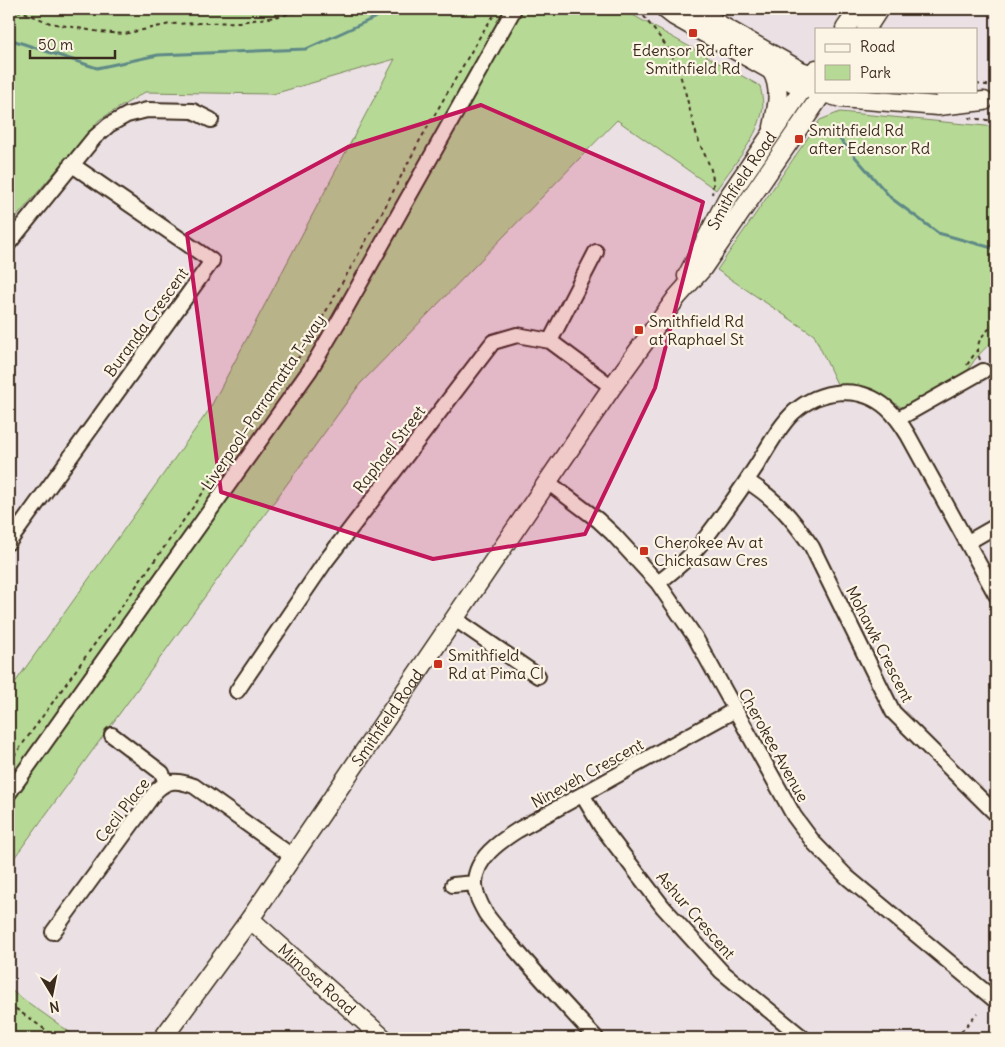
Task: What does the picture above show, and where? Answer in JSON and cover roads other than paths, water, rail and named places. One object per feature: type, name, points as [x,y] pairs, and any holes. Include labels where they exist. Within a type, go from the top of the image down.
[{"type":"main road","points":[[665,9],[674,16],[771,70],[812,77]]},
{"type":"main road","points":[[692,9],[812,77]]},
{"type":"main road","points":[[846,28],[859,9]]},
{"type":"main road","points":[[866,28],[880,9]]},
{"type":"main road","points":[[771,70],[776,81],[778,96],[772,132]]},
{"type":"main road","name":"Smithfield Road","points":[[677,297],[728,198],[812,77]]},
{"type":"main road","points":[[823,92],[841,98],[938,106],[990,102]]},
{"type":"main road","name":"Smithfield Road","points":[[163,1038],[250,919],[456,619],[612,387],[677,297],[702,269],[823,92]]},
{"type":"main road","points":[[948,92],[990,102]]},
{"type":"main road","name":"Mimosa Road","points":[[250,919],[383,1038]]},
{"type":"street","name":"Liverpool–Parramatta T-way","points":[[9,793],[310,370],[514,9]]},
{"type":"street","points":[[9,243],[71,164],[108,125],[127,115],[147,110],[193,111],[211,120]]},
{"type":"street","name":"Buranda Crescent","points":[[9,542],[212,261],[71,164]]},
{"type":"street","points":[[550,341],[596,252]]},
{"type":"street","name":"Raphael Street","points":[[237,691],[325,562],[493,342],[516,335],[550,341],[612,387]]},
{"type":"street","points":[[898,419],[983,371]]},
{"type":"street","points":[[658,583],[682,565],[706,538],[747,481],[783,425],[794,412],[822,395],[840,391],[864,395],[886,407],[898,419],[996,595]]},
{"type":"street","name":"Mohawk Crescent","points":[[747,481],[776,501],[812,547],[893,712],[996,814]]},
{"type":"street","name":"Cherokee Avenue","points":[[549,482],[598,520],[658,583],[695,638],[794,816],[814,843],[847,877],[996,1001]]},
{"type":"street","points":[[968,542],[996,526]]},
{"type":"street","points":[[456,619],[538,676]]},
{"type":"street","name":"Nineveh Crescent","points":[[475,883],[477,870],[488,854],[500,842],[518,830],[583,796],[735,710]]},
{"type":"street","points":[[112,735],[162,773],[166,783]]},
{"type":"street","name":"Cecil Place","points":[[53,932],[156,791],[166,783],[182,781],[194,786],[292,856]]},
{"type":"street","name":"Ashur Crescent","points":[[583,796],[601,826],[663,907],[721,972],[803,1038]]},
{"type":"street","points":[[453,885],[475,883],[478,899],[491,920],[544,983],[596,1038]]},
{"type":"waterway","points":[[9,39],[97,68],[158,55],[306,49],[394,9]]},
{"type":"waterway","points":[[837,136],[891,198],[938,233],[996,249]]},
{"type":"place","name":"Edensor Rd after Smithfield Rd","points":[[693,33]]},
{"type":"place","name":"Smithfield Rd after Edensor Rd","points":[[799,139]]},
{"type":"place","name":"Smithfield Rd at Raphael St","points":[[639,330]]},
{"type":"place","name":"Cherokee Av at Chickasaw Cres","points":[[644,551]]},
{"type":"place","name":"Smithfield Rd at Pima Cl","points":[[438,664]]}]
